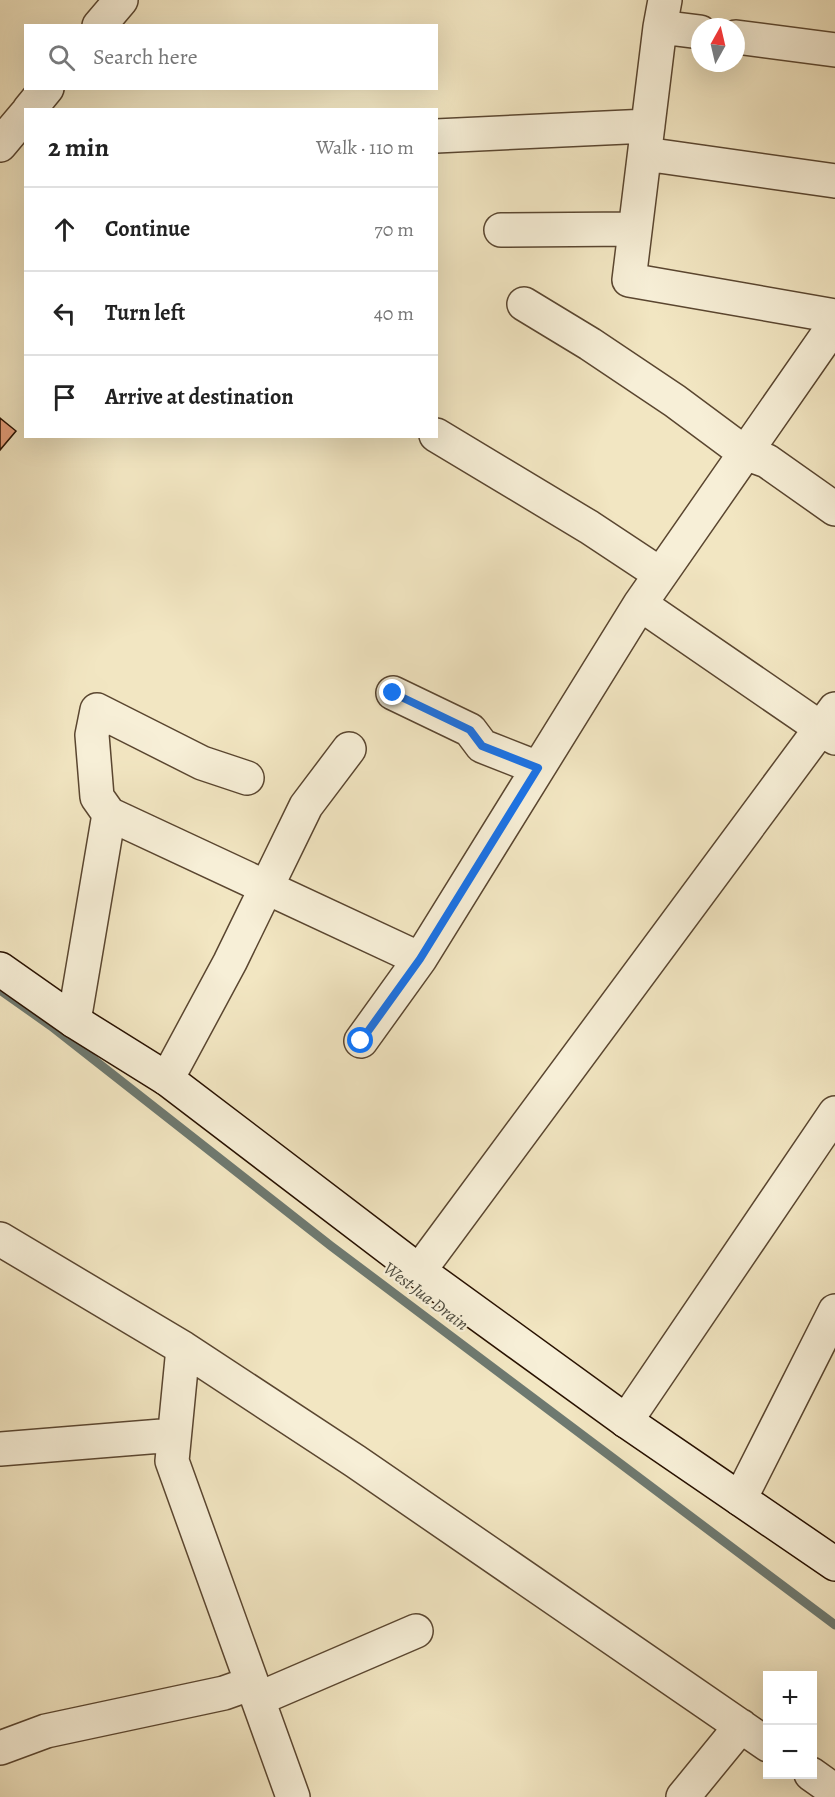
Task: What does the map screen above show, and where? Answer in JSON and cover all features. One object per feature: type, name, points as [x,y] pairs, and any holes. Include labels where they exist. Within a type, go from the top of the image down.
[{"type":"street","points":[[101,24],[121,0]]},
{"type":"street","points":[[691,28],[662,14],[629,280],[835,316]]},
{"type":"street","points":[[745,38],[835,50]]},
{"type":"street","points":[[31,108],[45,90]]},
{"type":"street","points":[[0,145],[24,116]]},
{"type":"street","points":[[438,136],[646,140],[835,182]]},
{"type":"street","points":[[501,230],[635,229]]},
{"type":"street","points":[[524,304],[665,395],[745,453],[766,461],[835,509]]},
{"type":"street","points":[[361,1041],[420,959],[640,604],[835,324]]},
{"type":"street","points":[[438,436],[589,527],[660,574]]},
{"type":"street","points":[[419,1270],[831,725],[640,604]]},
{"type":"street","points":[[393,693],[470,730],[482,746],[538,768]]},
{"type":"street","points":[[247,778],[202,763],[97,710],[92,735],[97,797],[109,814],[420,959]]},
{"type":"street","points":[[166,1079],[231,962],[306,806],[349,749]]},
{"type":"street","points":[[74,1021],[109,814]]},
{"type":"street","points":[[0,969],[74,1021],[166,1079],[419,1270],[626,1421],[835,1564]]},
{"type":"street","points":[[626,1421],[835,1113]]},
{"type":"street","points":[[0,1239],[183,1348],[355,1461],[763,1741]]},
{"type":"street","points":[[740,1499],[835,1311]]},
{"type":"street","points":[[183,1348],[172,1461],[293,1797]]},
{"type":"street","points":[[0,1449],[174,1435]]},
{"type":"street","points":[[0,1748],[45,1731],[224,1693],[255,1691],[416,1631]]},
{"type":"street","points":[[682,1797],[741,1726]]},
{"type":"street","points":[[817,1778],[835,1791]]},
{"type":"building","points":[[0,418],[16,431],[0,450]]},
{"type":"waterway","name":"West Jua Drain","points":[[0,990],[51,1026],[331,1246],[835,1625]]},
{"type":"route","points":[[361,1041],[420,959],[538,768],[482,746],[470,730],[393,693]]}]
